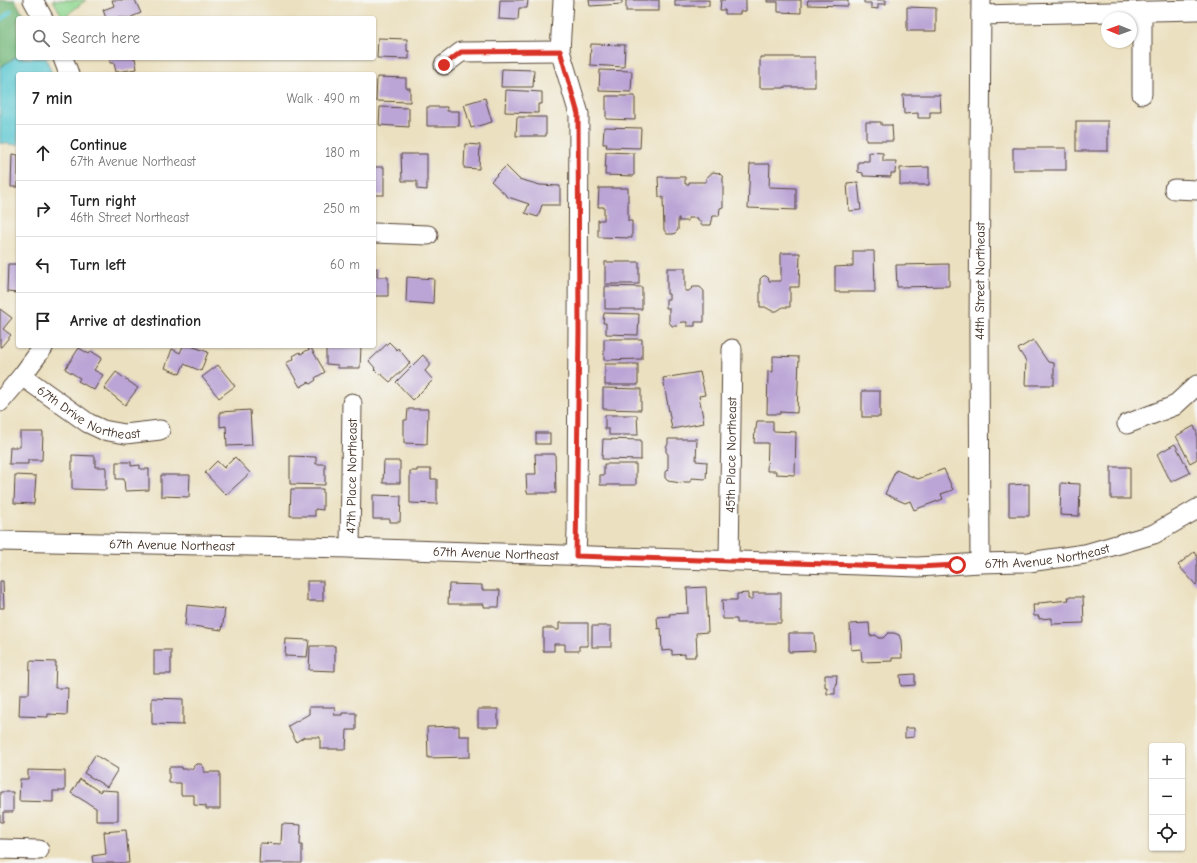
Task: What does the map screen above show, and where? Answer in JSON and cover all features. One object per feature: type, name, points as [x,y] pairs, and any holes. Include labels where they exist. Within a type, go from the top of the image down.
[{"type":"street","points":[[32,0],[42,16]]},
{"type":"street","points":[[563,0],[560,51],[578,114],[579,331],[576,556]]},
{"type":"street","points":[[981,8],[1142,11],[1197,10]]},
{"type":"street","name":"44th Street Northeast","points":[[980,563],[979,324],[981,8]]},
{"type":"street","points":[[1142,11],[1142,94]]},
{"type":"street","points":[[444,65],[461,52],[560,51]]},
{"type":"street","points":[[65,60],[68,72]]},
{"type":"street","points":[[1174,189],[1197,190]]},
{"type":"street","points":[[376,233],[428,235]]},
{"type":"street","points":[[0,402],[43,348]]},
{"type":"street","name":"45th Place Northeast","points":[[729,561],[732,349]]},
{"type":"street","name":"67th Drive Northeast","points":[[22,376],[88,424],[104,430],[125,434],[160,430]]},
{"type":"street","points":[[1127,424],[1174,406],[1197,385]]},
{"type":"street","name":"47th Place Northeast","points":[[350,548],[352,403]]},
{"type":"street","name":"67th Avenue Northeast","points":[[0,541],[350,548],[918,567],[980,563],[1029,562],[1084,554],[1154,534],[1197,509]]},
{"type":"street","points":[[0,849],[39,850]]},
{"type":"green space","points":[[0,0],[15,0],[24,16],[16,16],[16,57],[0,67]]},
{"type":"green space","points":[[53,0],[86,0],[66,16],[62,16]]},
{"type":"water","points":[[16,57],[16,60],[47,60],[51,72],[16,72],[16,145],[0,143],[0,67]]},
{"type":"building","points":[[112,0],[135,0],[141,13],[134,16],[105,16],[103,10],[114,6]]},
{"type":"building","points":[[500,0],[528,0],[527,8],[519,8],[518,20],[499,19]]},
{"type":"building","points":[[589,0],[622,0],[622,4],[590,6]]},
{"type":"building","points":[[626,0],[659,0],[659,11],[626,11]]},
{"type":"building","points":[[675,0],[709,0],[709,6],[675,6]]},
{"type":"building","points":[[721,0],[746,0],[746,11],[740,11],[740,14],[725,14],[725,10],[720,10]]},
{"type":"building","points":[[767,0],[801,0],[801,13],[778,12],[778,2],[767,2]]},
{"type":"building","points":[[808,0],[848,0],[848,6],[807,5]]},
{"type":"building","points":[[864,0],[886,0],[886,4],[878,4],[878,9],[871,8],[871,3],[864,3]]},
{"type":"building","points":[[907,7],[936,8],[936,31],[907,31]]},
{"type":"building","points":[[378,38],[407,39],[409,59],[377,58]]},
{"type":"building","points":[[591,44],[625,45],[624,67],[590,65]]},
{"type":"building","points":[[760,57],[815,57],[815,87],[760,88]]},
{"type":"building","points":[[110,60],[135,60],[137,69],[116,72],[114,63],[110,63]]},
{"type":"building","points":[[502,69],[534,70],[533,87],[501,87]]},
{"type":"building","points":[[600,70],[632,71],[631,92],[599,91]]},
{"type":"building","points":[[377,77],[406,78],[406,88],[410,88],[410,102],[376,101]]},
{"type":"building","points":[[506,90],[542,92],[542,104],[538,104],[538,113],[505,112]]},
{"type":"building","points":[[903,95],[940,95],[941,112],[930,112],[930,118],[918,118],[918,113],[904,114]]},
{"type":"building","points":[[606,96],[635,96],[635,120],[606,119]]},
{"type":"building","points":[[485,98],[492,122],[471,128],[464,104]]},
{"type":"building","points":[[380,107],[409,108],[409,127],[379,125]]},
{"type":"building","points":[[427,107],[447,107],[447,111],[459,111],[459,126],[427,126]]},
{"type":"building","points":[[517,117],[546,117],[546,136],[516,136]]},
{"type":"building","points":[[1076,121],[1108,121],[1108,151],[1076,151]]},
{"type":"building","points":[[866,122],[881,122],[881,125],[892,125],[893,141],[866,141]]},
{"type":"building","points":[[604,127],[641,128],[640,148],[606,147],[607,144],[603,144]]},
{"type":"building","points":[[465,144],[480,145],[479,169],[464,168]]},
{"type":"building","points":[[1013,148],[1066,148],[1066,170],[1013,170]]},
{"type":"building","points":[[606,152],[634,153],[634,176],[605,175]]},
{"type":"building","points":[[869,152],[883,153],[883,161],[896,161],[895,173],[891,173],[891,177],[863,176],[863,173],[858,172],[858,162],[869,161]]},
{"type":"building","points":[[12,154],[16,155],[16,187],[11,187]]},
{"type":"building","points":[[401,154],[427,154],[427,190],[417,189],[417,181],[402,181]]},
{"type":"building","points":[[750,164],[770,164],[769,187],[796,188],[796,210],[748,208]]},
{"type":"building","points":[[506,166],[519,179],[540,185],[560,186],[560,205],[542,205],[538,217],[525,213],[529,204],[508,197],[491,181]]},
{"type":"building","points":[[376,167],[384,167],[384,195],[376,195]]},
{"type":"building","points":[[929,167],[929,185],[900,185],[900,168]]},
{"type":"building","points":[[713,172],[719,173],[723,177],[723,207],[720,208],[719,216],[713,216],[711,225],[701,225],[701,221],[698,221],[698,218],[688,218],[688,221],[679,221],[678,218],[678,230],[674,234],[667,234],[664,230],[663,197],[659,197],[658,177],[685,177],[685,184],[689,184],[689,182],[706,182],[706,178]]},
{"type":"building","points":[[858,182],[861,210],[849,211],[847,183]]},
{"type":"building","points":[[599,188],[628,188],[628,221],[632,221],[632,238],[598,237],[598,220],[604,220],[604,207],[598,207]]},
{"type":"building","points":[[853,251],[874,251],[875,292],[835,292],[835,267],[853,266]]},
{"type":"building","points":[[781,253],[800,253],[799,287],[790,287],[790,307],[783,307],[777,311],[772,311],[765,307],[760,307],[760,279],[763,276],[766,276],[769,281],[781,281]]},
{"type":"building","points":[[605,262],[639,262],[639,284],[605,284]]},
{"type":"building","points":[[8,264],[16,264],[16,293],[7,292]]},
{"type":"building","points":[[949,264],[949,286],[897,287],[896,265]]},
{"type":"building","points":[[376,268],[377,277],[388,277],[388,296],[376,296]]},
{"type":"building","points":[[667,268],[685,268],[685,291],[689,291],[693,287],[700,287],[704,291],[704,322],[695,322],[695,326],[687,326],[687,322],[681,322],[677,326],[672,326],[669,322],[669,308],[666,308],[666,299],[669,299],[669,294],[667,294]]},
{"type":"building","points":[[407,277],[434,279],[433,304],[406,302]]},
{"type":"building","points":[[605,286],[642,287],[642,309],[605,309]]},
{"type":"building","points":[[0,309],[12,318],[3,329],[11,335],[1,347],[0,347]]},
{"type":"building","points":[[604,313],[639,314],[638,335],[606,334],[606,323],[603,323]]},
{"type":"building","points":[[604,339],[642,339],[642,359],[604,360]]},
{"type":"building","points":[[1033,340],[1048,362],[1054,363],[1054,385],[1025,385],[1026,361],[1018,349]]},
{"type":"building","points":[[389,342],[397,350],[398,348],[410,363],[390,382],[374,369],[375,368],[369,361]]},
{"type":"building","points":[[79,348],[89,354],[91,351],[102,358],[94,370],[103,375],[94,390],[78,381],[80,378],[65,369]]},
{"type":"building","points":[[182,348],[197,348],[208,352],[201,371],[184,364],[180,374],[165,368],[172,349],[180,353]]},
{"type":"building","points":[[311,348],[325,372],[315,378],[316,380],[310,384],[309,382],[300,387],[286,363],[294,359],[293,356],[300,352],[301,354]]},
{"type":"building","points":[[326,348],[361,348],[360,368],[338,368],[338,365],[326,364]]},
{"type":"building","points":[[423,355],[431,364],[425,371],[433,380],[413,400],[396,382]]},
{"type":"building","points":[[773,356],[799,357],[797,413],[780,412],[780,414],[767,414],[768,371],[773,372]]},
{"type":"building","points":[[605,364],[638,364],[638,385],[605,385]]},
{"type":"building","points":[[218,365],[235,386],[219,398],[202,377]]},
{"type":"building","points":[[116,372],[138,388],[125,405],[104,388]]},
{"type":"building","points":[[700,372],[705,395],[699,396],[704,423],[672,429],[663,378]]},
{"type":"building","points":[[603,388],[641,389],[641,410],[603,409]]},
{"type":"building","points":[[862,391],[880,391],[880,417],[862,417]]},
{"type":"building","points":[[408,409],[428,409],[427,444],[404,443],[404,420],[407,420]]},
{"type":"building","points":[[250,410],[252,445],[227,446],[226,426],[220,427],[220,412]]},
{"type":"building","points":[[605,415],[637,415],[638,435],[609,435],[609,429],[605,429]]},
{"type":"building","points":[[757,421],[773,421],[773,431],[796,432],[795,475],[776,474],[776,471],[767,471],[768,443],[754,443]]},
{"type":"building","points":[[1194,426],[1197,433],[1197,459],[1190,463],[1176,436]]},
{"type":"building","points":[[20,432],[43,432],[42,460],[28,460],[28,464],[9,464],[10,447],[20,447]]},
{"type":"building","points":[[536,433],[550,433],[550,444],[536,444]]},
{"type":"building","points":[[603,439],[641,440],[641,460],[602,459]]},
{"type":"building","points":[[668,439],[697,439],[696,461],[707,462],[706,479],[691,478],[691,482],[681,483],[668,481],[665,478],[665,472],[668,469],[668,454],[666,452],[666,447],[668,444]]},
{"type":"building","points":[[1175,444],[1190,473],[1171,482],[1157,454]]},
{"type":"building","points":[[535,454],[555,454],[556,493],[527,493],[526,474],[536,474]]},
{"type":"building","points":[[72,455],[95,456],[95,467],[106,467],[106,490],[72,489]]},
{"type":"building","points":[[290,456],[316,457],[316,464],[325,464],[325,485],[290,484]]},
{"type":"building","points":[[235,457],[250,473],[226,495],[205,473],[217,461],[224,468]]},
{"type":"building","points":[[384,461],[400,461],[400,483],[383,483]]},
{"type":"building","points":[[116,462],[131,462],[131,466],[140,465],[140,469],[149,469],[149,490],[125,491],[124,479],[116,479]]},
{"type":"building","points":[[604,464],[636,464],[636,485],[600,485],[600,475],[604,475]]},
{"type":"building","points":[[1111,467],[1130,467],[1130,499],[1111,499]]},
{"type":"building","points":[[417,469],[431,469],[431,479],[437,479],[437,504],[410,503],[410,471],[417,471]]},
{"type":"building","points":[[944,469],[953,490],[941,494],[943,499],[914,510],[910,501],[905,503],[885,494],[896,470],[918,479]]},
{"type":"building","points":[[15,475],[36,476],[34,504],[14,503]]},
{"type":"building","points":[[161,475],[190,475],[189,497],[161,496]]},
{"type":"building","points":[[1061,483],[1080,484],[1079,516],[1060,515]]},
{"type":"building","points":[[1029,484],[1029,516],[1009,516],[1009,485]]},
{"type":"building","points":[[291,489],[323,489],[323,510],[315,509],[315,516],[290,516]]},
{"type":"building","points":[[373,495],[401,496],[400,522],[390,522],[390,519],[373,519]]},
{"type":"building","points":[[1194,552],[1197,556],[1196,585],[1178,565]]},
{"type":"building","points":[[0,581],[3,581],[4,608],[0,608]]},
{"type":"building","points":[[307,581],[323,581],[323,601],[307,601]]},
{"type":"building","points":[[449,584],[482,585],[482,590],[500,590],[499,607],[484,607],[484,604],[448,604]]},
{"type":"building","points":[[706,587],[708,632],[696,633],[697,654],[695,654],[695,657],[685,657],[685,654],[672,655],[672,650],[662,651],[661,628],[658,629],[657,617],[670,616],[669,614],[688,613],[687,588]]},
{"type":"building","points":[[748,593],[748,599],[753,599],[753,593],[781,593],[781,623],[737,623],[737,619],[723,619],[722,600],[737,600],[737,594]]},
{"type":"building","points":[[1068,597],[1083,597],[1084,623],[1052,624],[1052,618],[1039,619],[1039,616],[1034,616],[1033,605],[1069,600]]},
{"type":"building","points":[[187,605],[225,609],[222,630],[185,625]]},
{"type":"building","points":[[559,623],[588,623],[588,646],[579,646],[579,651],[565,651],[565,644],[554,644],[554,651],[543,651],[543,628],[555,628],[555,630],[559,630]]},
{"type":"building","points":[[869,623],[870,636],[876,635],[878,638],[883,638],[888,633],[899,635],[901,640],[902,658],[892,658],[892,661],[862,662],[861,649],[851,650],[850,624]]},
{"type":"building","points":[[592,626],[611,626],[611,647],[592,647]]},
{"type":"building","points":[[789,633],[814,633],[815,651],[789,652]]},
{"type":"building","points":[[286,639],[309,640],[307,657],[285,656]]},
{"type":"building","points":[[310,646],[335,646],[335,671],[309,670]]},
{"type":"building","points":[[154,650],[171,650],[171,674],[154,674]]},
{"type":"building","points":[[30,661],[56,662],[55,688],[68,688],[67,715],[48,714],[48,717],[19,716],[20,694],[29,694]]},
{"type":"building","points":[[915,674],[915,685],[901,686],[900,675]]},
{"type":"building","points":[[825,675],[837,675],[835,694],[827,694],[827,687],[825,687]]},
{"type":"building","points":[[152,698],[183,699],[183,725],[152,724]]},
{"type":"building","points":[[309,707],[335,707],[334,715],[342,715],[342,713],[356,713],[356,730],[347,730],[346,749],[320,749],[320,737],[304,737],[296,742],[288,726],[309,714]]},
{"type":"building","points":[[478,709],[498,709],[498,727],[478,727]]},
{"type":"building","points":[[459,726],[459,736],[470,736],[470,757],[428,758],[427,727]]},
{"type":"building","points":[[905,728],[914,728],[914,737],[905,738]]},
{"type":"building","points":[[95,755],[118,769],[107,787],[84,773]]},
{"type":"building","points":[[196,764],[201,764],[204,768],[204,772],[220,772],[220,809],[206,809],[206,806],[194,805],[194,795],[181,795],[181,783],[169,783],[169,767],[193,769]]},
{"type":"building","points":[[28,770],[65,771],[65,791],[53,791],[53,802],[19,801],[20,779],[28,779]]},
{"type":"building","points":[[80,779],[100,792],[101,790],[118,791],[118,821],[96,821],[96,808],[71,793]]},
{"type":"building","points":[[0,792],[13,792],[13,812],[3,812],[3,822],[0,822]]},
{"type":"building","points":[[282,824],[301,825],[300,845],[302,845],[302,863],[259,863],[260,843],[281,844]]},
{"type":"building","points":[[126,830],[129,863],[93,863],[92,856],[106,854],[104,832]]},
{"type":"waterway","points":[[0,20],[11,11]]},
{"type":"route","points":[[444,65],[461,52],[560,51],[578,114],[579,331],[576,556],[918,567],[957,565]]}]
